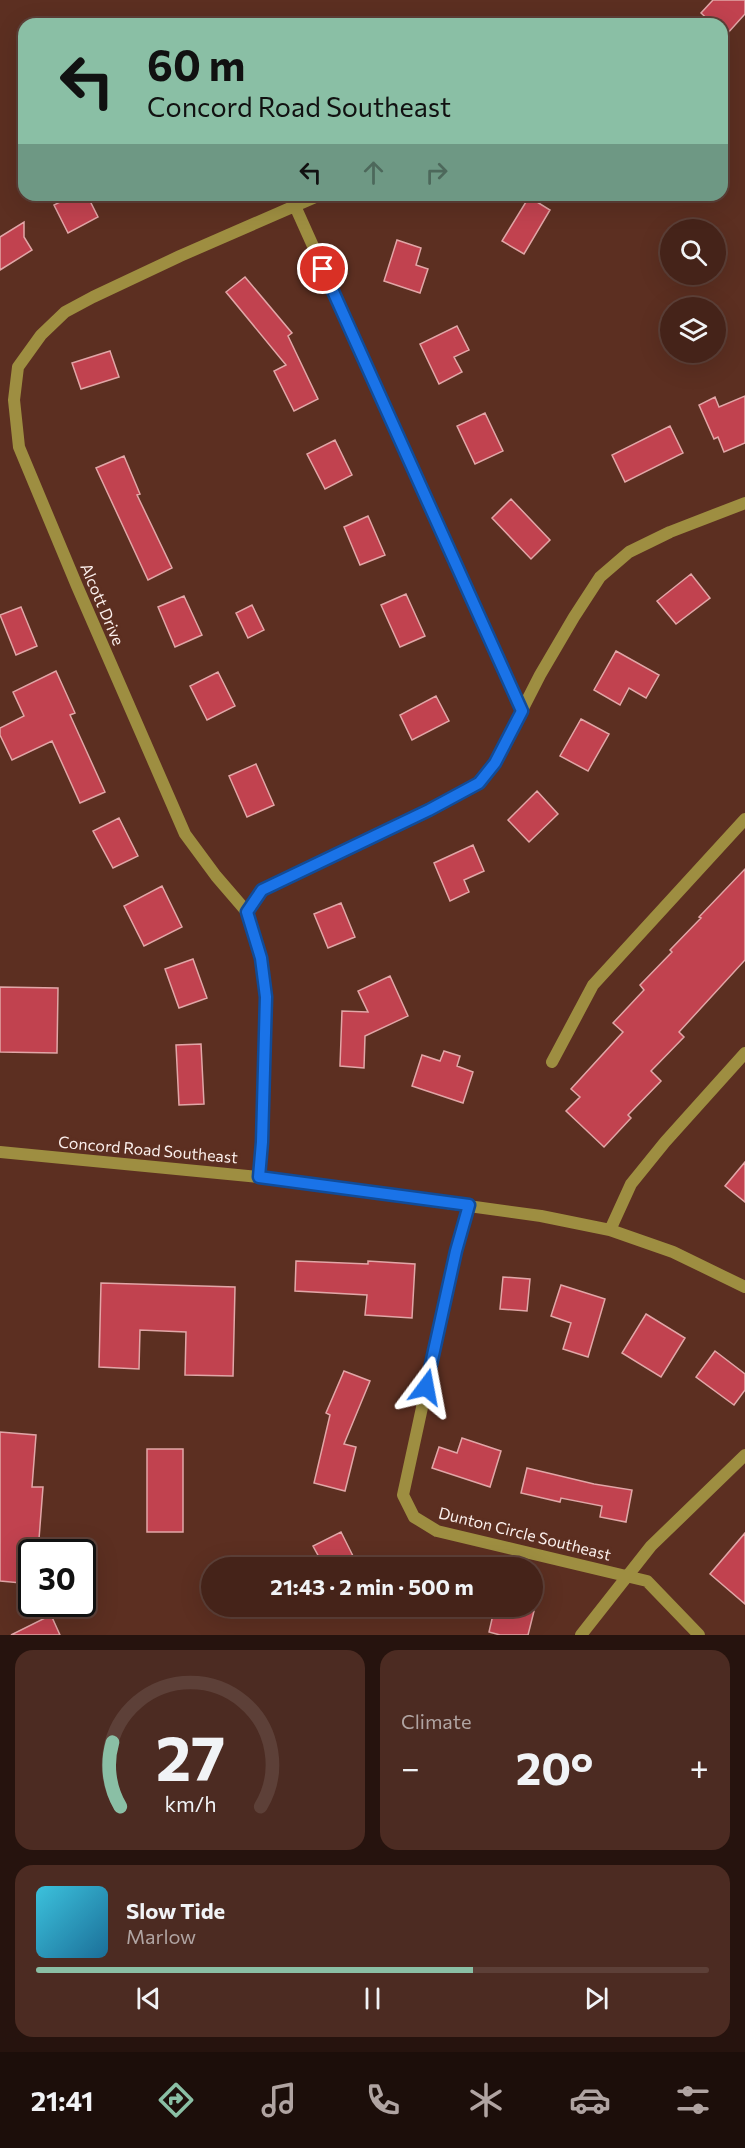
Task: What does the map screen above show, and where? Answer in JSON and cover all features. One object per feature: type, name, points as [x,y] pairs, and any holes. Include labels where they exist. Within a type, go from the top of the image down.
[{"type":"street","name":"Alcott Drive","points":[[259,1177],[266,997],[261,958],[247,912],[216,876],[185,834],[19,447],[14,400],[18,367],[41,335],[65,312],[161,265],[306,201]]},
{"type":"street","points":[[295,206],[522,711]]},
{"type":"street","points":[[247,912],[262,890],[429,810],[479,783],[495,763],[540,675],[600,578],[629,552],[670,532],[745,503]]},
{"type":"street","points":[[552,1062],[593,985],[745,819]]},
{"type":"street","points":[[610,1230],[631,1184],[672,1134],[745,1053]]},
{"type":"street","name":"Concord Road Southeast","points":[[0,1152],[259,1177],[541,1216],[610,1230],[673,1252],[745,1287]]},
{"type":"street","name":"Dunton Circle Southeast","points":[[469,1205],[456,1251],[403,1495],[414,1517],[437,1530],[647,1581],[699,1635]]},
{"type":"street","points":[[581,1635],[651,1546],[745,1455]]},
{"type":"building","points":[[713,0],[745,0],[745,14],[728,33],[728,18],[706,18],[701,13]]},
{"type":"building","points":[[62,201],[90,201],[98,217],[68,233],[54,205]]},
{"type":"building","points":[[527,201],[535,201],[550,210],[524,254],[502,241]]},
{"type":"building","points":[[24,222],[24,237],[32,250],[0,270],[0,237]]},
{"type":"building","points":[[397,240],[421,248],[416,265],[428,269],[420,293],[384,281]]},
{"type":"building","points":[[245,277],[292,333],[288,336],[318,399],[294,411],[274,371],[286,365],[226,292]]},
{"type":"building","points":[[457,326],[469,350],[454,357],[462,372],[439,384],[420,344]]},
{"type":"building","points":[[110,351],[119,377],[81,389],[72,363]]},
{"type":"building","points":[[745,396],[745,443],[724,452],[718,437],[714,439],[699,405],[715,397],[719,407]]},
{"type":"building","points":[[485,413],[503,451],[475,464],[457,426]]},
{"type":"building","points":[[670,426],[683,453],[625,482],[612,455]]},
{"type":"building","points":[[335,440],[352,475],[325,489],[307,454]]},
{"type":"building","points":[[124,456],[140,494],[137,495],[172,568],[148,580],[96,468]]},
{"type":"building","points":[[511,499],[550,540],[531,559],[492,518]]},
{"type":"building","points":[[368,516],[385,555],[360,565],[344,527]]},
{"type":"building","points":[[691,574],[710,598],[676,624],[657,601]]},
{"type":"building","points":[[406,594],[425,636],[400,647],[381,605]]},
{"type":"building","points":[[184,596],[202,635],[175,647],[158,607]]},
{"type":"building","points":[[252,605],[264,630],[248,638],[236,613]]},
{"type":"building","points":[[21,607],[37,646],[16,655],[0,615]]},
{"type":"building","points":[[616,651],[659,675],[646,698],[629,688],[620,705],[594,690]]},
{"type":"building","points":[[56,671],[75,713],[70,715],[105,792],[80,803],[52,741],[12,760],[0,735],[0,728],[24,716],[13,692]]},
{"type":"building","points":[[218,672],[235,706],[207,720],[190,686]]},
{"type":"building","points":[[436,696],[449,721],[412,740],[400,715]]},
{"type":"building","points":[[581,719],[609,734],[588,771],[560,756]]},
{"type":"building","points":[[256,764],[274,805],[247,817],[229,776]]},
{"type":"building","points":[[537,791],[558,814],[529,842],[508,820]]},
{"type":"building","points":[[119,818],[138,856],[113,868],[93,831]]},
{"type":"building","points":[[473,845],[484,871],[464,880],[469,892],[450,901],[434,863]]},
{"type":"building","points":[[745,869],[745,960],[679,1032],[684,1037],[651,1071],[661,1081],[628,1115],[631,1118],[604,1147],[566,1111],[580,1097],[571,1089],[623,1032],[613,1023],[644,990],[640,985],[672,952],[670,950],[701,918],[699,917]]},
{"type":"building","points":[[162,886],[182,927],[144,946],[124,906]]},
{"type":"building","points":[[341,903],[355,937],[328,948],[314,914]]},
{"type":"building","points":[[193,959],[207,998],[179,1008],[165,969]]},
{"type":"building","points":[[390,976],[408,1016],[365,1036],[364,1068],[340,1066],[342,1011],[368,1012],[358,991]]},
{"type":"building","points":[[0,987],[58,988],[57,1053],[0,1052]]},
{"type":"building","points":[[201,1044],[204,1104],[179,1105],[176,1045]]},
{"type":"building","points":[[444,1051],[460,1056],[457,1066],[473,1072],[463,1103],[412,1086],[422,1055],[440,1061]]},
{"type":"building","points":[[745,1162],[745,1202],[725,1186]]},
{"type":"building","points":[[296,1261],[368,1264],[368,1261],[415,1264],[412,1318],[365,1315],[367,1295],[295,1291]]},
{"type":"building","points":[[503,1277],[530,1279],[527,1311],[500,1309]]},
{"type":"building","points":[[101,1283],[235,1287],[233,1376],[185,1375],[186,1332],[140,1330],[139,1369],[99,1367]]},
{"type":"building","points":[[561,1285],[605,1299],[588,1357],[563,1349],[571,1323],[551,1316]]},
{"type":"building","points":[[646,1314],[685,1338],[661,1377],[622,1353]]},
{"type":"building","points":[[715,1351],[745,1374],[745,1390],[734,1405],[696,1377]]},
{"type":"building","points":[[344,1371],[370,1381],[344,1444],[356,1447],[345,1491],[314,1483],[330,1415],[326,1413]]},
{"type":"building","points":[[0,1432],[36,1435],[32,1487],[43,1487],[39,1539],[18,1539],[18,1583],[0,1581]]},
{"type":"building","points":[[462,1438],[501,1451],[490,1487],[432,1468],[439,1447],[457,1453]]},
{"type":"building","points":[[147,1449],[183,1449],[183,1532],[147,1532]]},
{"type":"building","points":[[527,1468],[594,1484],[632,1490],[626,1522],[600,1517],[602,1506],[561,1498],[560,1502],[521,1493]]},
{"type":"building","points":[[341,1532],[354,1557],[319,1557],[313,1546]]},
{"type":"building","points":[[745,1533],[745,1604],[710,1574]]},
{"type":"building","points":[[47,1617],[52,1617],[60,1635],[11,1635]]},
{"type":"building","points":[[492,1617],[532,1617],[528,1635],[500,1635],[489,1632]]},
{"type":"route","points":[[323,269],[522,711],[495,763],[479,783],[429,810],[262,890],[247,912],[261,958],[266,997],[259,1177],[469,1205],[456,1251],[426,1387]]}]
